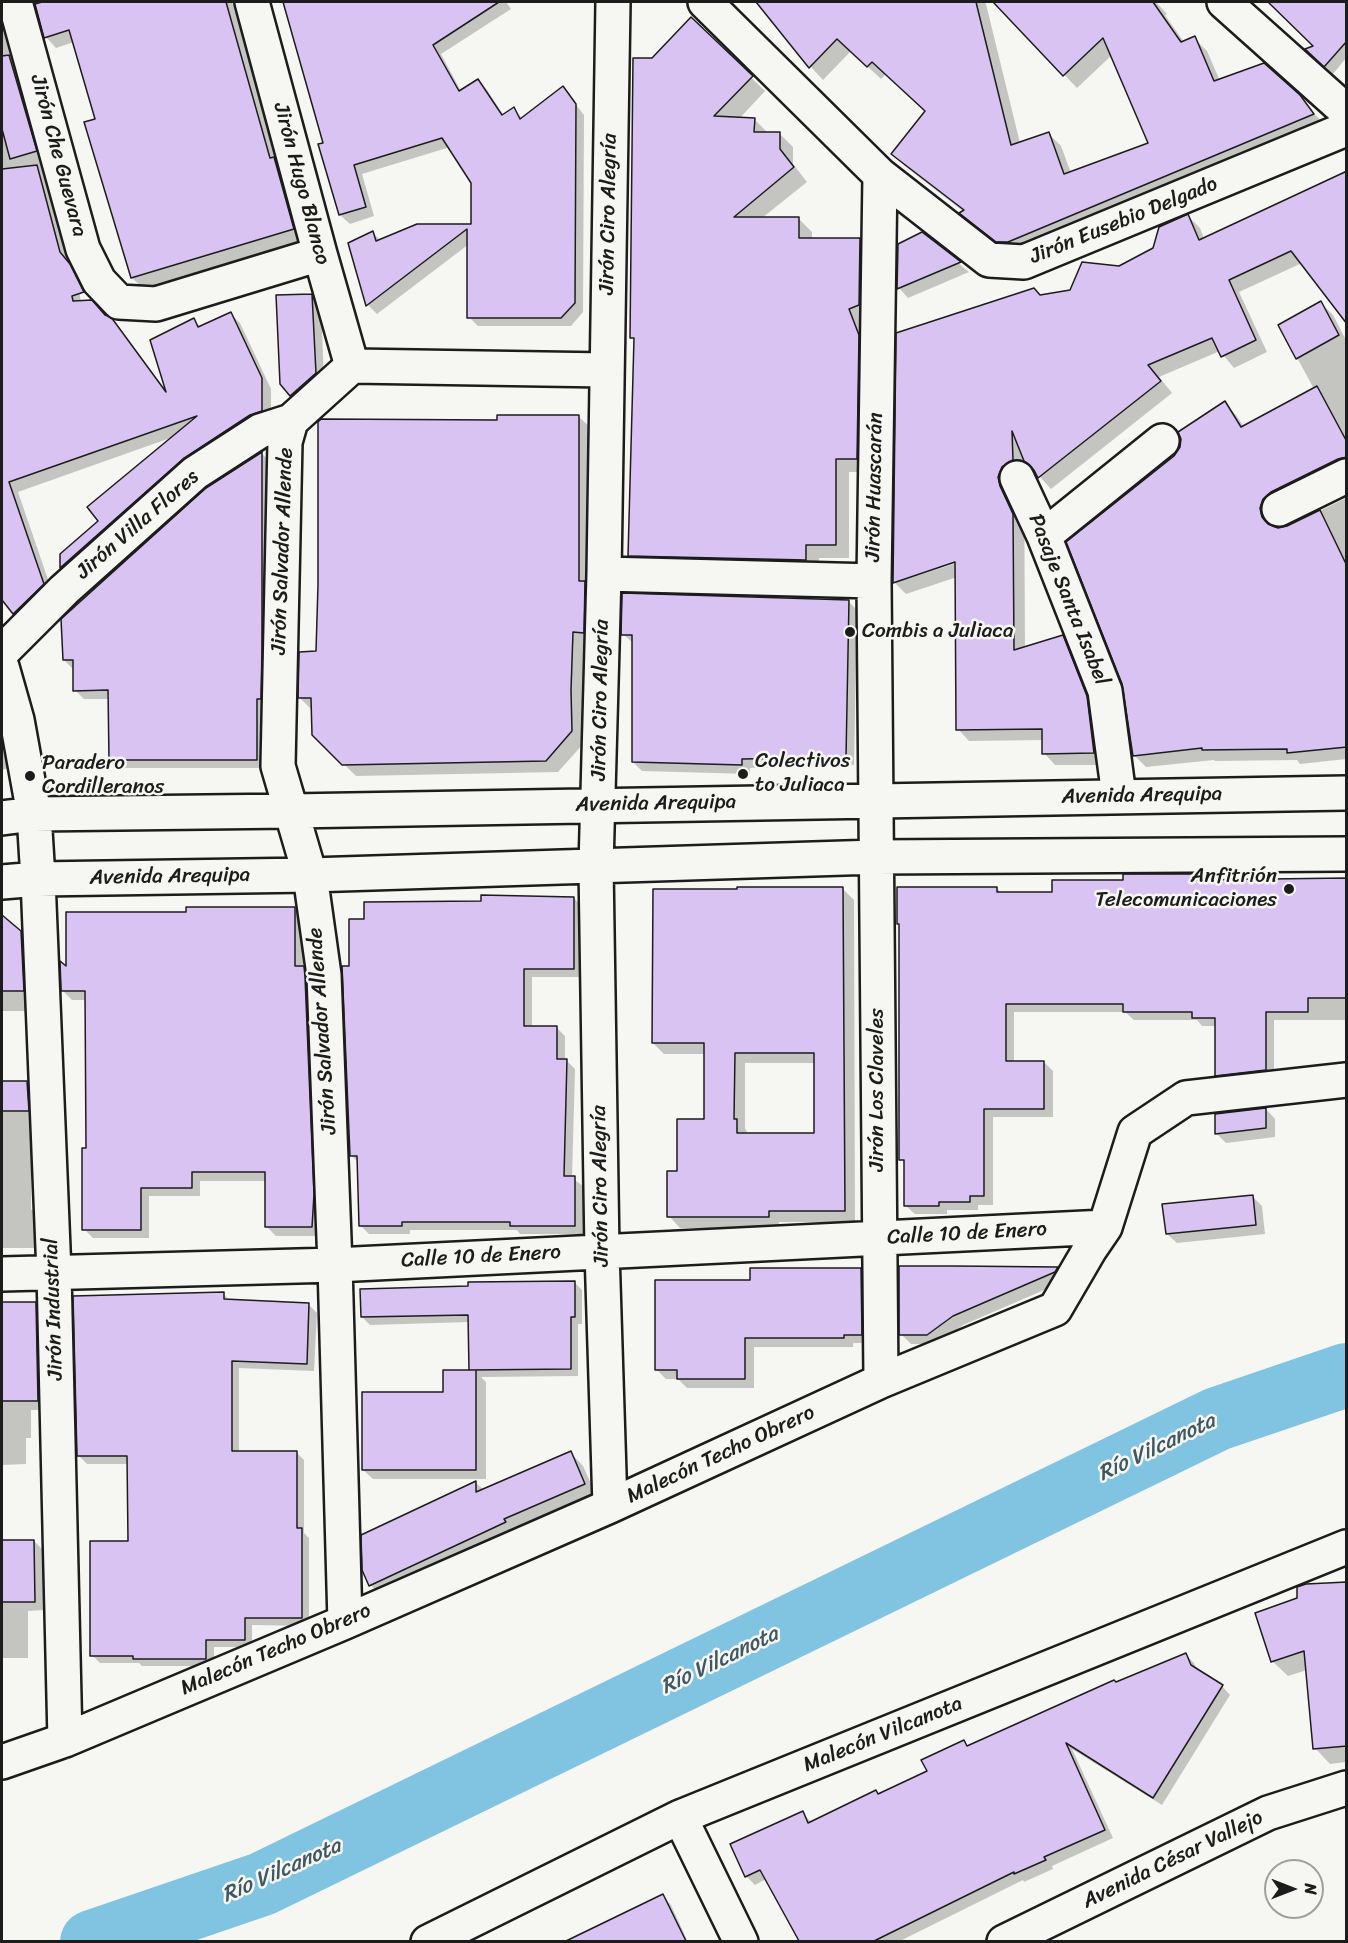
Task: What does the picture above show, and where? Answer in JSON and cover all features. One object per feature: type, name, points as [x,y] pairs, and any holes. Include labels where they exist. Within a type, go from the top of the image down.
[{"type":"street","name":"Jirón Che Guevara","points":[[15,2],[83,249],[99,281],[119,302],[156,304],[320,254]]},
{"type":"street","name":"Jirón Hugo Blanco","points":[[252,2],[352,366]]},
{"type":"street","name":"Jirón Ciro Alegría","points":[[610,1506],[602,1251],[596,866],[604,574],[613,2]]},
{"type":"street","name":"Jirón Eusebio Delgado","points":[[705,2],[880,175],[988,260],[1024,262],[1347,129]]},
{"type":"street","points":[[1224,2],[1347,111]]},
{"type":"street","name":"Jirón Huascarán","points":[[876,800],[874,581],[880,175]]},
{"type":"street","points":[[352,366],[607,370]]},
{"type":"street","name":"Jirón Salvador Allende","points":[[345,1622],[324,975],[310,875],[278,766],[285,442],[291,421],[352,366]]},
{"type":"street","name":"Jirón Villa Flores","points":[[2,652],[64,590],[195,472],[260,431],[291,421]]},
{"type":"street","points":[[1044,536],[1162,441]]},
{"type":"street","points":[[1279,509],[1347,476]]},
{"type":"street","name":"Pasaje Santa Isabel","points":[[1017,478],[1044,536],[1105,691],[1119,796]]},
{"type":"street","points":[[604,574],[874,581]]},
{"type":"street","name":"Jirón Industrial","points":[[2,667],[17,720],[34,813],[38,879],[54,1273],[65,1740]]},
{"type":"street","name":"Avenida Arequipa","points":[[2,818],[34,813],[291,811],[1347,793]]},
{"type":"street","name":"Jirón Los Claveles","points":[[876,800],[881,1381]]},
{"type":"street","name":"Avenida Arequipa","points":[[2,882],[38,879],[310,875],[876,856],[1347,854]]},
{"type":"street","name":"Malecón Techo Obrero","points":[[2,1762],[65,1740],[345,1622],[610,1506],[881,1381],[1055,1309],[1105,1227],[1135,1132],[1186,1098],[1347,1080]]},
{"type":"street","name":"Calle 10 de Enero","points":[[2,1274],[335,1265],[1105,1227]]},
{"type":"street","name":"Malecón Vilcanota","points":[[428,1941],[680,1817],[1347,1547]]},
{"type":"street","name":"Avenida César Vallejo","points":[[1004,1941],[1268,1814],[1347,1788]]},
{"type":"street","points":[[680,1817],[741,1941]]},
{"type":"building","points":[[42,2],[226,2],[270,158],[274,157],[294,229],[131,278],[84,122],[95,119],[69,30],[44,38],[35,4]]},
{"type":"building","points":[[283,2],[499,2],[433,45],[459,91],[478,79],[502,115],[514,107],[520,119],[563,86],[576,104],[575,303],[561,318],[467,318],[467,229],[366,306],[348,243],[373,231],[376,241],[417,224],[471,224],[471,183],[442,138],[354,165],[366,207],[339,215],[318,144],[323,143]]},
{"type":"building","points":[[756,2],[976,2],[1011,145],[1049,132],[1064,174],[1148,143],[1103,38],[1063,76],[993,2],[1153,2],[1181,42],[1195,36],[1214,81],[1264,63],[1300,95],[1314,114],[1008,242],[996,242],[959,213],[964,210],[891,154],[925,111],[872,62],[867,67],[837,39],[809,68]]},
{"type":"building","points":[[1268,2],[1347,2],[1347,41],[1324,67],[1305,49],[1313,46]]},
{"type":"building","points":[[691,17],[753,76],[714,116],[755,118],[754,132],[780,132],[780,149],[794,167],[734,217],[799,217],[799,238],[860,238],[859,305],[849,309],[859,335],[857,459],[836,459],[836,545],[806,545],[806,560],[628,556],[634,338],[630,338],[633,58],[652,58]]},
{"type":"building","points":[[9,55],[37,151],[10,159],[2,129],[2,56]]},
{"type":"building","points":[[37,165],[60,252],[70,264],[84,292],[72,296],[73,301],[92,300],[105,315],[111,317],[166,392],[150,340],[194,318],[198,327],[231,312],[262,378],[262,411],[250,415],[183,459],[60,568],[60,554],[98,521],[87,507],[197,416],[9,482],[44,584],[13,614],[2,600],[2,169]]},
{"type":"building","points":[[1347,171],[1347,324],[1291,251],[1229,280],[1256,340],[1221,357],[1212,338],[1148,365],[1161,381],[1038,478],[1034,470],[1024,461],[1012,431],[1013,460],[1002,467],[998,477],[1013,514],[1014,650],[1063,635],[1087,696],[1094,753],[1042,754],[1042,729],[956,730],[955,562],[893,583],[896,333],[1034,288],[1040,295],[1070,290],[1082,262],[1119,266],[1153,248],[1159,227],[1188,214],[1199,240]]},
{"type":"building","points":[[922,232],[961,262],[897,289],[898,244]]},
{"type":"building","points":[[312,294],[316,373],[290,396],[280,384],[276,295]]},
{"type":"building","points":[[1321,301],[1339,335],[1296,359],[1278,325]]},
{"type":"building","points":[[1317,386],[1347,442],[1347,457],[1338,459],[1271,492],[1263,499],[1260,508],[1262,517],[1268,524],[1278,528],[1320,510],[1347,566],[1347,747],[1287,753],[1287,749],[1202,750],[1202,748],[1133,756],[1122,684],[1066,542],[1174,456],[1180,447],[1181,439],[1178,432],[1225,401],[1241,427]]},
{"type":"building","points":[[497,415],[579,415],[579,581],[585,581],[584,633],[573,632],[572,731],[546,761],[342,765],[312,735],[311,698],[298,698],[299,652],[316,651],[318,422],[321,419],[497,420]]},
{"type":"building","points":[[262,452],[262,649],[261,699],[257,699],[257,760],[109,760],[108,690],[73,691],[73,660],[63,660],[61,619],[206,488]]},
{"type":"building","points":[[622,593],[849,600],[846,757],[742,759],[742,765],[632,762],[632,635],[621,635]]},
{"type":"building","points":[[1123,874],[1192,874],[1192,880],[1347,878],[1347,998],[1308,998],[1308,1012],[1266,1012],[1266,1070],[1215,1076],[1215,1018],[1192,1018],[1192,1012],[1123,1012],[1123,1004],[1006,1004],[1006,1061],[1044,1061],[1044,1109],[984,1109],[984,1196],[970,1196],[970,1202],[939,1202],[939,1206],[904,1206],[904,1160],[899,1160],[897,887],[997,887],[997,892],[1052,892],[1052,880],[1123,880]]},
{"type":"building","points":[[737,887],[843,887],[845,1211],[769,1211],[769,1217],[667,1217],[667,1171],[677,1171],[677,1119],[704,1119],[704,1043],[652,1043],[653,889],[737,889]],"holes":[[[735,1053],[814,1053],[814,1133],[737,1133],[737,1119],[734,1119]]]},
{"type":"building","points":[[481,895],[574,897],[574,969],[524,969],[524,1026],[557,1026],[557,1059],[567,1059],[564,1176],[575,1176],[575,1226],[510,1226],[510,1222],[402,1222],[402,1226],[359,1226],[357,1156],[350,1156],[342,966],[349,966],[349,919],[364,919],[364,902],[481,901]]},
{"type":"building","points":[[186,907],[295,907],[295,966],[304,966],[305,977],[314,1194],[312,1227],[265,1227],[265,1172],[192,1172],[192,1188],[141,1188],[141,1230],[82,1230],[82,1148],[86,1148],[85,991],[61,991],[60,961],[66,966],[66,912],[186,912]]},
{"type":"building","points":[[2,915],[21,931],[24,991],[2,991]]},
{"type":"building","points":[[2,1081],[27,1081],[29,1111],[2,1111]]},
{"type":"building","points":[[1266,1108],[1266,1128],[1215,1134],[1215,1114]]},
{"type":"building","points":[[1253,1195],[1256,1225],[1166,1234],[1162,1204]]},
{"type":"building","points":[[899,1266],[1058,1267],[1055,1272],[953,1316],[927,1335],[899,1335]]},
{"type":"building","points":[[750,1268],[861,1268],[862,1335],[844,1335],[844,1338],[745,1338],[745,1379],[677,1379],[677,1370],[655,1370],[655,1280],[750,1280]]},
{"type":"building","points":[[575,1281],[575,1317],[571,1317],[571,1369],[469,1370],[468,1315],[361,1317],[360,1289],[468,1286],[468,1282]]},
{"type":"building","points":[[224,1292],[224,1299],[309,1303],[307,1364],[232,1361],[232,1451],[297,1451],[297,1528],[302,1528],[302,1618],[245,1618],[245,1640],[206,1640],[206,1659],[133,1659],[133,1656],[90,1656],[90,1541],[128,1541],[127,1456],[77,1456],[73,1296]]},
{"type":"building","points":[[2,1302],[36,1302],[38,1401],[2,1401]]},
{"type":"building","points":[[443,1370],[476,1370],[476,1470],[362,1470],[362,1392],[443,1392]]},
{"type":"building","points":[[571,1451],[585,1484],[504,1519],[506,1522],[369,1586],[362,1570],[361,1535],[476,1481],[476,1492]]},
{"type":"building","points":[[2,1540],[34,1540],[35,1602],[2,1602]]},
{"type":"building","points":[[1347,1582],[1347,1746],[1313,1749],[1304,1651],[1271,1662],[1255,1613],[1297,1598],[1297,1587],[1306,1584]]},
{"type":"building","points":[[1186,1653],[1191,1665],[1223,1685],[1153,1798],[1066,1743],[1105,1830],[1044,1857],[1046,1860],[1014,1874],[1014,1872],[874,1941],[799,1941],[760,1870],[745,1877],[730,1844],[803,1811],[808,1823],[876,1790],[878,1794],[927,1771],[921,1760],[964,1740],[967,1746],[1114,1680],[1116,1682]]},
{"type":"building","points":[[663,1894],[686,1941],[566,1941]]},
{"type":"waterway","name":"Río Vilcanota","points":[[92,1942],[262,1884],[1217,1419],[1346,1375]]},
{"type":"place","name":"Combis a Juliaca","points":[[850,632]]},
{"type":"place","name":"Colectivos to Juliaca","points":[[743,774]]},
{"type":"place","name":"Paradero Cordilleranos","points":[[30,776]]},
{"type":"place","name":"Anfitrión Telecomunicaciones","points":[[1289,889]]}]
